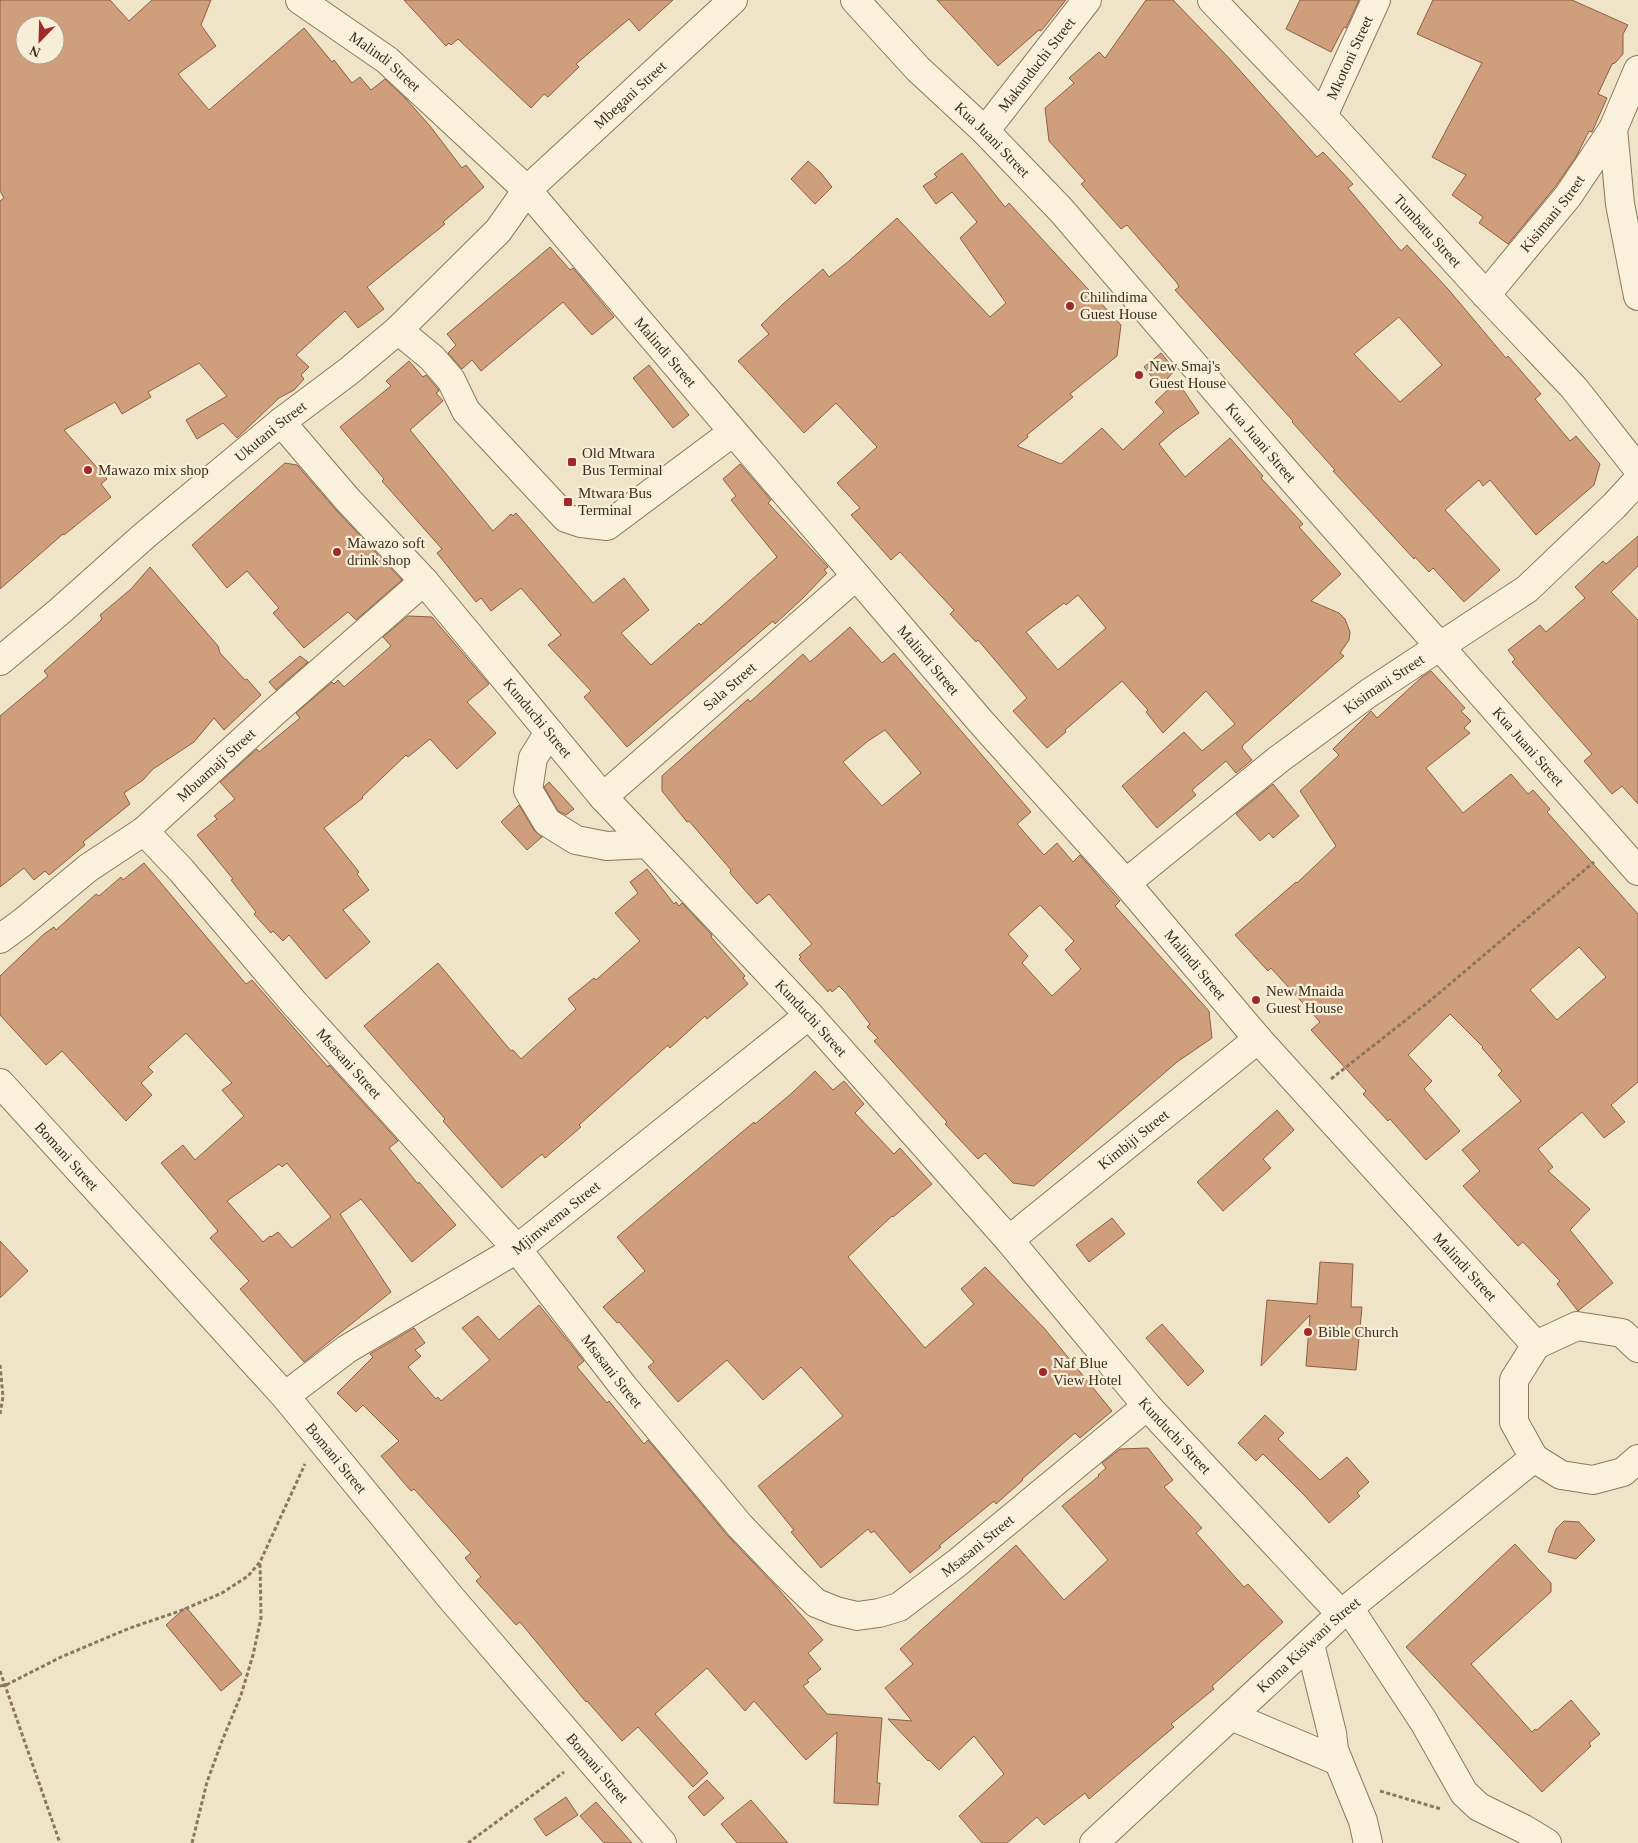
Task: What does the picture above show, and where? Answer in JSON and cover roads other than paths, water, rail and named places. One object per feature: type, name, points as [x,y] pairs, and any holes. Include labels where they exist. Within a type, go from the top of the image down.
[{"type":"street","name":"Mbegani Street","points":[[527,190],[733,0]]},
{"type":"street","name":"Kua Juani Street","points":[[855,0],[918,69],[985,131],[1061,210],[1262,444],[1638,871]]},
{"type":"street","name":"Makunduchi Street","points":[[985,131],[1088,0]]},
{"type":"street","name":"Tumbatu Street","points":[[1212,0],[1323,116],[1486,295],[1574,388],[1638,469]]},
{"type":"street","name":"Mkotoni Street","points":[[1323,116],[1376,0]]},
{"type":"street","name":"Malindi Street","points":[[306,1],[387,60],[527,190],[981,722],[1126,883],[1308,1096],[1536,1345]]},
{"type":"street","name":"Kisimani Street","points":[[1486,295],[1568,196],[1613,129],[1638,70]]},
{"type":"street","name":"Kisimani Street","points":[[1613,129],[1620,204],[1638,296]]},
{"type":"street","name":"Ukutani Street","points":[[0,661],[60,611],[144,536],[281,422],[349,372],[398,330],[498,231],[527,190]]},
{"type":"street","points":[[398,330],[432,358],[451,380],[466,411],[566,518],[581,523],[607,526],[733,432]]},
{"type":"street","name":"Kunduchi Street","points":[[281,422],[348,499],[424,581],[603,797],[809,1015],[1009,1240],[1147,1406],[1345,1611],[1424,1722],[1464,1793],[1480,1807],[1548,1843]]},
{"type":"street","name":"Kisimani Street","points":[[1126,883],[1279,759],[1369,693],[1527,589],[1593,527],[1638,480]]},
{"type":"street","name":"Sala Street","points":[[603,797],[856,576]]},
{"type":"street","name":"Mbuamaji Street","points":[[0,939],[88,868],[144,831],[272,714],[424,581]]},
{"type":"street","points":[[549,732],[533,758],[528,790],[547,822],[576,840],[607,846],[647,844]]},
{"type":"street","name":"Msasani Street","points":[[144,831],[200,891],[295,1004],[517,1249],[623,1386],[740,1526],[816,1602],[836,1611],[857,1616],[879,1613],[899,1607],[958,1563],[1147,1406]]},
{"type":"street","name":"Mjimwema Street","points":[[285,1396],[347,1349],[517,1249],[809,1015]]},
{"type":"street","name":"Kimbiji Street","points":[[1009,1240],[1258,1039]]},
{"type":"street","name":"Bomani Street","points":[[0,1082],[285,1396],[451,1598],[662,1843]]},
{"type":"street","points":[[1633,1473],[1593,1480],[1561,1475],[1534,1458],[1514,1422],[1514,1380],[1536,1345],[1578,1326],[1622,1333],[1638,1348]]},
{"type":"street","name":"Koma Kisiwani Street","points":[[1094,1843],[1345,1611],[1534,1458]]},
{"type":"street","points":[[1310,1644],[1341,1770],[1362,1821],[1368,1843]]},
{"type":"street","points":[[1231,1716],[1341,1770]]},
{"type":"place","name":"Chilindima Guest House","points":[[1070,306]]},
{"type":"place","name":"New Smaj's Guest House","points":[[1139,375]]},
{"type":"place","name":"Old Mtwara Bus Terminal","points":[[572,462]]},
{"type":"place","name":"Mawazo mix shop","points":[[88,470]]},
{"type":"place","name":"Mtwara Bus Terminal","points":[[568,502]]},
{"type":"place","name":"Mawazo soft drink shop","points":[[337,552]]},
{"type":"place","name":"New Mnaida Guest House","points":[[1256,1000]]},
{"type":"place","name":"Bible Church","points":[[1308,1332]]},
{"type":"place","name":"Naf Blue View Hotel","points":[[1043,1372]]}]
